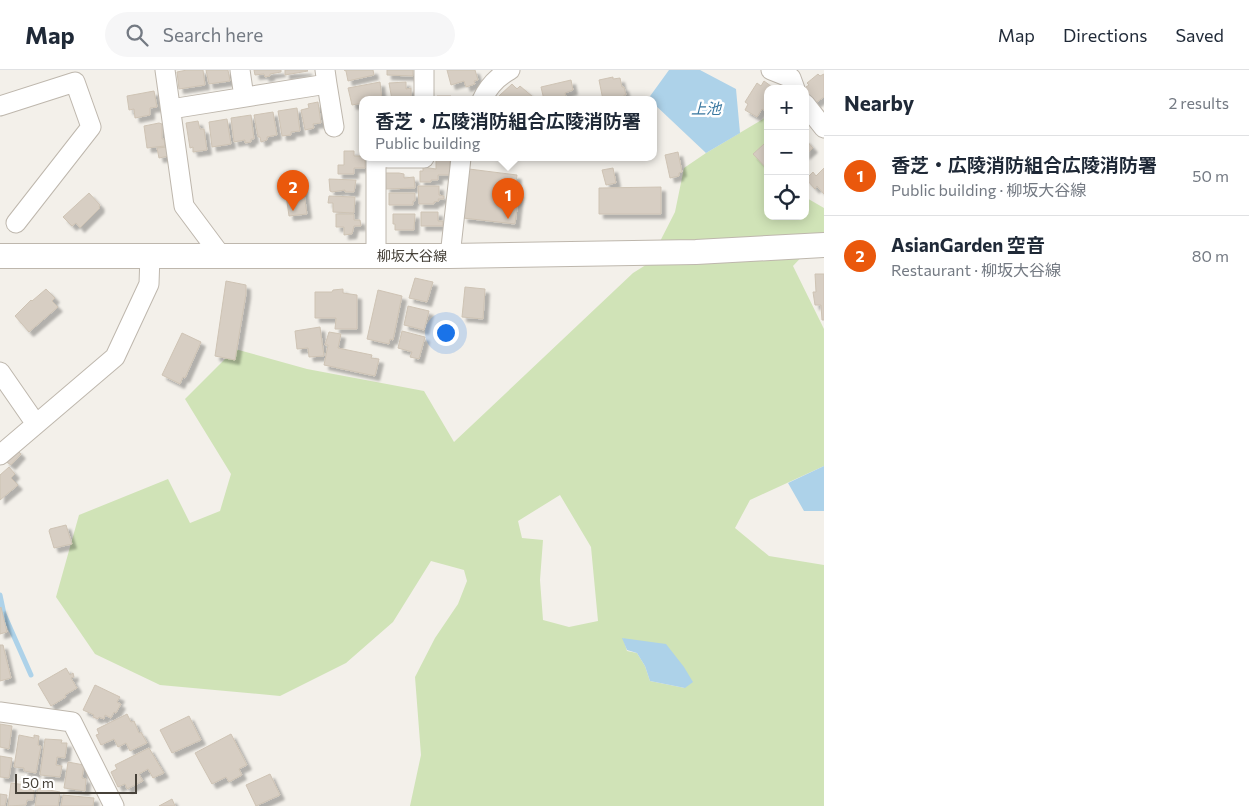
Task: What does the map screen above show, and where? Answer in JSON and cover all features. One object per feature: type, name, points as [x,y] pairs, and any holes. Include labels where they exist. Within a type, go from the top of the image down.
[{"type":"street","points":[[165,70],[184,206],[222,257]]},
{"type":"street","points":[[240,70],[244,97]]},
{"type":"street","points":[[424,70],[424,96]]},
{"type":"street","points":[[484,96],[486,90],[501,74],[510,70]]},
{"type":"street","points":[[771,70],[796,79]]},
{"type":"street","points":[[171,108],[244,97],[326,77],[334,127]]},
{"type":"street","points":[[0,106],[75,82],[91,127],[16,223]]},
{"type":"street","points":[[809,109],[824,128]]},
{"type":"street","points":[[376,161],[376,256]]},
{"type":"street","points":[[450,256],[461,161]]},
{"type":"street","name":"柳坂大谷線","points":[[0,256],[450,256],[696,252],[824,245]]},
{"type":"street","points":[[0,454],[114,357],[149,284],[150,256]]},
{"type":"street","points":[[0,372],[36,424]]},
{"type":"street","points":[[0,712],[72,722],[114,806]]},
{"type":"green space","points":[[764,118],[764,220],[809,220],[809,199],[824,208],[824,233],[793,266],[824,329],[824,466],[750,500],[735,528],[769,556],[824,565],[824,806],[410,806],[421,755],[415,677],[435,638],[458,604],[467,581],[464,570],[431,561],[393,622],[346,663],[280,696],[160,685],[95,654],[56,597],[79,515],[168,479],[190,523],[220,511],[231,474],[185,399],[235,349],[307,369],[424,391],[454,442],[633,273],[649,263],[675,212],[684,168]],"holes":[[[560,495],[591,547],[598,621],[569,627],[543,620],[540,580],[543,540],[522,538],[518,521]],[[623,638],[685,688],[650,681],[645,666],[637,653],[627,651]]]},
{"type":"water","name":"上池","points":[[669,70],[700,70],[736,89],[740,133],[706,153],[657,107],[657,96],[650,96]]},
{"type":"water","points":[[824,466],[824,511],[804,511],[788,483]]},
{"type":"water","points":[[622,638],[666,644],[693,682],[685,688],[650,681],[645,666],[637,653],[627,650]]},
{"type":"building","points":[[203,70],[205,85],[179,89],[177,72]]},
{"type":"building","points":[[206,70],[228,70],[230,81],[209,84]]},
{"type":"building","points":[[254,70],[281,70],[281,72],[265,77],[264,74],[255,75]]},
{"type":"building","points":[[285,70],[307,70],[308,71],[285,75]]},
{"type":"building","points":[[344,70],[373,70],[374,75],[348,81],[346,71]]},
{"type":"building","points":[[387,70],[413,70],[413,76],[387,75]]},
{"type":"building","points":[[447,70],[475,70],[478,80],[474,81],[475,84],[466,87],[464,81],[451,85]]},
{"type":"building","points":[[818,74],[820,76],[824,74],[824,97],[814,104],[809,98],[809,85],[807,83]]},
{"type":"building","points":[[613,77],[613,79],[620,78],[626,95],[602,96],[599,80]]},
{"type":"building","points":[[571,80],[573,90],[565,93],[566,96],[543,96],[541,87]]},
{"type":"building","points":[[764,81],[770,85],[764,85],[764,110],[762,109],[757,117],[745,110],[748,104],[745,102],[757,83],[761,86]]},
{"type":"building","points":[[380,82],[382,96],[359,96],[359,104],[352,105],[348,88]]},
{"type":"building","points":[[406,82],[406,89],[411,88],[411,96],[391,96],[389,83]]},
{"type":"building","points":[[512,84],[517,89],[520,86],[532,96],[499,96]]},
{"type":"building","points":[[154,91],[157,107],[150,108],[150,115],[135,118],[134,109],[129,110],[127,96]]},
{"type":"building","points":[[318,102],[321,123],[313,124],[314,128],[305,130],[301,110],[309,108],[308,104]]},
{"type":"building","points":[[297,108],[300,131],[282,136],[278,111]]},
{"type":"building","points":[[273,112],[277,135],[267,137],[267,140],[261,142],[260,137],[258,137],[254,115]]},
{"type":"building","points":[[251,115],[254,139],[251,139],[251,142],[245,143],[245,140],[234,142],[231,118]]},
{"type":"building","points":[[227,119],[231,144],[212,147],[209,122]]},
{"type":"building","points":[[198,121],[200,129],[204,129],[207,150],[193,152],[193,147],[190,148],[186,123]]},
{"type":"building","points":[[162,124],[162,139],[164,139],[165,146],[147,148],[144,126]]},
{"type":"building","points":[[764,144],[764,166],[753,154]]},
{"type":"building","points":[[809,144],[813,148],[809,152]]},
{"type":"building","points":[[168,147],[169,156],[159,158],[157,148]]},
{"type":"building","points":[[344,151],[354,151],[354,156],[359,156],[359,161],[365,161],[365,168],[354,168],[354,174],[338,174],[338,165],[344,165]]},
{"type":"building","points":[[678,152],[682,172],[679,173],[679,176],[670,178],[665,155]]},
{"type":"building","points":[[436,161],[450,161],[450,175],[438,175],[438,180],[420,182],[420,171],[423,171],[423,167],[436,169]]},
{"type":"building","points":[[613,168],[616,183],[606,185],[602,170]]},
{"type":"building","points":[[824,168],[824,194],[817,186],[815,189],[809,182],[809,176],[813,172],[816,176]]},
{"type":"building","points":[[469,169],[517,175],[515,192],[519,193],[515,224],[463,218]]},
{"type":"building","points":[[385,173],[404,174],[404,178],[414,177],[415,188],[386,189]]},
{"type":"building","points":[[329,179],[356,180],[354,192],[345,192],[345,190],[330,191]]},
{"type":"building","points":[[303,186],[307,214],[289,216],[285,188]]},
{"type":"building","points":[[418,186],[439,186],[439,195],[444,196],[444,199],[438,199],[439,201],[434,202],[434,204],[419,204]]},
{"type":"building","points":[[661,187],[661,214],[599,214],[599,188]]},
{"type":"building","points":[[89,193],[100,205],[100,208],[80,228],[76,223],[72,226],[63,217]]},
{"type":"building","points":[[389,193],[415,193],[415,201],[413,201],[413,205],[389,205]]},
{"type":"building","points":[[329,196],[355,197],[354,213],[333,212],[333,203],[328,203]]},
{"type":"building","points":[[421,212],[438,212],[438,221],[443,221],[443,226],[421,226]]},
{"type":"building","points":[[336,214],[354,214],[354,220],[360,220],[361,226],[354,226],[352,234],[344,235],[344,227],[336,227]]},
{"type":"building","points":[[393,214],[415,214],[414,230],[395,230]]},
{"type":"building","points":[[815,274],[824,274],[824,320],[822,320],[821,305],[815,305],[813,292],[816,292]]},
{"type":"building","points":[[415,278],[433,282],[427,302],[409,298]]},
{"type":"building","points":[[226,281],[246,285],[235,360],[215,356]]},
{"type":"building","points":[[465,287],[485,289],[483,319],[462,317]]},
{"type":"building","points":[[46,289],[55,298],[52,301],[58,307],[29,332],[15,316],[31,300]]},
{"type":"building","points":[[343,289],[343,293],[357,295],[357,329],[335,329],[336,318],[315,318],[315,292],[332,292],[333,290]]},
{"type":"building","points":[[378,290],[402,296],[393,340],[390,339],[389,344],[367,339]]},
{"type":"building","points":[[408,306],[429,311],[424,330],[404,325]]},
{"type":"building","points":[[320,327],[324,356],[309,357],[308,348],[297,349],[295,331]]},
{"type":"building","points":[[402,331],[425,337],[419,359],[410,357],[412,352],[398,348]]},
{"type":"building","points":[[329,332],[341,334],[338,348],[372,355],[371,358],[379,359],[375,376],[324,365],[328,345],[325,345]]},
{"type":"building","points":[[182,333],[201,342],[185,378],[183,377],[180,384],[162,375]]},
{"type":"building","points":[[16,449],[21,454],[11,465],[5,461]]},
{"type":"building","points":[[9,467],[15,474],[11,478],[18,485],[0,500],[0,475]]},
{"type":"building","points":[[66,525],[72,544],[54,548],[50,529]]},
{"type":"building","points":[[0,608],[7,632],[0,634]]},
{"type":"building","points":[[0,645],[3,645],[11,678],[0,681]]},
{"type":"building","points":[[66,668],[70,675],[73,673],[74,677],[71,678],[77,688],[51,706],[38,684]]},
{"type":"building","points":[[95,685],[120,697],[117,702],[121,704],[111,718],[105,715],[104,719],[99,717],[98,719],[83,710]]},
{"type":"building","points":[[127,714],[131,722],[134,721],[139,733],[141,732],[147,743],[130,751],[126,743],[118,747],[114,739],[101,745],[96,735],[99,734],[97,729]]},
{"type":"building","points":[[189,716],[201,740],[172,753],[160,730]]},
{"type":"building","points":[[0,724],[12,726],[9,749],[0,747]]},
{"type":"building","points":[[231,734],[247,765],[239,769],[242,775],[229,782],[226,777],[212,784],[195,753]]},
{"type":"building","points":[[19,735],[34,738],[34,735],[39,736],[38,745],[41,746],[36,773],[24,771],[24,768],[14,767]]},
{"type":"building","points":[[45,739],[62,740],[61,743],[67,743],[65,758],[57,757],[56,765],[62,766],[60,777],[40,775]]},
{"type":"building","points":[[149,748],[164,773],[153,778],[148,769],[139,774],[143,781],[127,789],[125,784],[118,787],[111,772],[117,769],[115,765]]},
{"type":"building","points":[[0,756],[12,758],[9,778],[0,777]]},
{"type":"building","points":[[68,762],[84,765],[82,778],[86,779],[85,791],[64,788]]},
{"type":"building","points":[[270,774],[280,795],[256,806],[246,785]]},
{"type":"building","points":[[11,783],[34,786],[33,800],[27,800],[26,805],[8,806]]},
{"type":"building","points":[[38,788],[60,792],[58,806],[35,806]]},
{"type":"building","points":[[0,794],[7,795],[5,806],[0,806]]},
{"type":"building","points":[[63,795],[94,798],[93,806],[61,806]]},
{"type":"building","points":[[172,799],[175,806],[159,806]]},
{"type":"waterway","points":[[0,595],[4,614],[31,675]]},
{"type":"place","name":"AsianGarden 空音","points":[[293,211]]},
{"type":"place","name":"香芝・広陵消防組合広陵消防署","points":[[508,219]]}]
